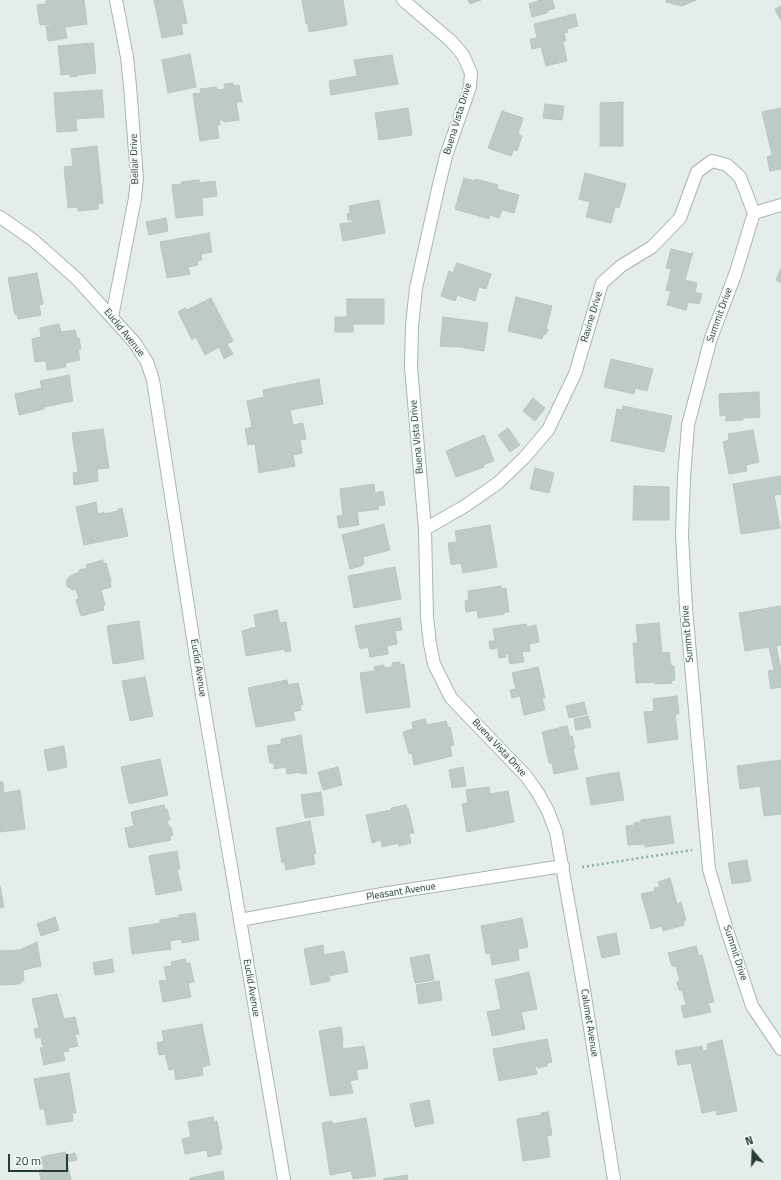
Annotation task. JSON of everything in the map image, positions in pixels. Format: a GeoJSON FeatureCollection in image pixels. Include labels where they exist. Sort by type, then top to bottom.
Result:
{"type":"FeatureCollection","features":[{"type":"Feature","properties":{"kind":"street","name":"Bellair Drive"},"geometry":{"type":"LineString","coordinates":[[112,317],[135,198],[137,178],[129,79],[116,0]]}},
{"type":"Feature","properties":{"kind":"street","name":"Buena Vista Drive"},"geometry":{"type":"LineString","coordinates":[[403,0],[451,41],[463,54],[471,74],[470,87],[446,156],[438,189],[416,288],[412,326],[411,367],[425,529],[430,644],[434,664],[442,683],[451,698],[515,764],[538,793],[548,811],[556,832],[563,866]]}},
{"type":"Feature","properties":{"kind":"street","name":"Ravine Drive"},"geometry":{"type":"LineString","coordinates":[[425,529],[452,514],[498,483],[524,458],[548,430],[575,374],[602,283],[621,266],[652,247],[680,218],[697,172],[712,161],[727,165],[740,177],[754,214]]}},
{"type":"Feature","properties":{"kind":"street"},"geometry":{"type":"LineString","coordinates":[[754,214],[781,205]]}},
{"type":"Feature","properties":{"kind":"street","name":"Summit Drive"},"geometry":{"type":"LineString","coordinates":[[754,214],[735,275],[711,338],[688,425],[682,535],[686,608],[708,869],[752,1006],[781,1050]]}},
{"type":"Feature","properties":{"kind":"street","name":"Euclid Avenue"},"geometry":{"type":"LineString","coordinates":[[0,217],[33,240],[77,279],[112,317],[139,350],[147,362],[153,380],[199,677],[284,1180]]}},
{"type":"Feature","properties":{"kind":"street","name":"Pleasant Avenue"},"geometry":{"type":"LineString","coordinates":[[240,920],[388,893],[563,866]]}},
{"type":"Feature","properties":{"kind":"street","name":"Calumet Avenue"},"geometry":{"type":"LineString","coordinates":[[563,866],[614,1180]]}},
{"type":"Feature","properties":{"kind":"path"},"geometry":{"type":"LineString","coordinates":[[582,867],[687,851]]}},
{"type":"Feature","properties":{"kind":"building"},"geometry":{"type":"Polygon","coordinates":[[[84,0],[87,24],[65,27],[67,38],[48,41],[46,26],[51,26],[51,24],[40,25],[37,5],[46,4],[46,1],[84,0]]]}},
{"type":"Feature","properties":{"kind":"building"},"geometry":{"type":"Polygon","coordinates":[[[154,0],[182,0],[187,23],[181,24],[183,34],[162,38],[154,0]]]}},
{"type":"Feature","properties":{"kind":"building"},"geometry":{"type":"Polygon","coordinates":[[[302,0],[343,0],[347,25],[309,32],[308,24],[306,24],[302,0]]]}},
{"type":"Feature","properties":{"kind":"building"},"geometry":{"type":"Polygon","coordinates":[[[468,0],[481,0],[470,4],[468,0]]]}},
{"type":"Feature","properties":{"kind":"building"},"geometry":{"type":"Polygon","coordinates":[[[541,0],[552,0],[555,8],[547,11],[547,13],[532,17],[529,4],[541,0]]]}},
{"type":"Feature","properties":{"kind":"building"},"geometry":{"type":"Polygon","coordinates":[[[666,0],[696,0],[682,6],[666,2],[666,0]]]}},
{"type":"Feature","properties":{"kind":"building"},"geometry":{"type":"Polygon","coordinates":[[[781,6],[781,21],[775,9],[781,6]]]}},
{"type":"Feature","properties":{"kind":"building"},"geometry":{"type":"Polygon","coordinates":[[[575,14],[578,26],[567,29],[568,32],[564,33],[566,41],[563,42],[567,61],[546,66],[541,47],[532,49],[530,39],[537,38],[534,24],[575,14]]]}},
{"type":"Feature","properties":{"kind":"building"},"geometry":{"type":"Polygon","coordinates":[[[93,43],[96,73],[70,77],[70,74],[61,75],[58,46],[93,43]]]}},
{"type":"Feature","properties":{"kind":"building"},"geometry":{"type":"Polygon","coordinates":[[[190,54],[196,87],[168,93],[162,60],[190,54]]]}},
{"type":"Feature","properties":{"kind":"building"},"geometry":{"type":"Polygon","coordinates":[[[392,55],[398,84],[331,95],[329,81],[357,76],[354,60],[392,55]]]}},
{"type":"Feature","properties":{"kind":"building"},"geometry":{"type":"Polygon","coordinates":[[[233,83],[233,86],[239,85],[242,102],[236,102],[239,120],[224,122],[223,120],[219,120],[220,125],[217,125],[219,138],[200,141],[193,94],[201,93],[200,89],[217,87],[217,90],[225,89],[224,84],[233,83]]]}},
{"type":"Feature","properties":{"kind":"building"},"geometry":{"type":"Polygon","coordinates":[[[102,90],[104,117],[76,119],[77,131],[57,132],[54,93],[102,90]]]}},
{"type":"Feature","properties":{"kind":"building"},"geometry":{"type":"Polygon","coordinates":[[[623,102],[623,146],[600,146],[600,103],[623,102]]]}},
{"type":"Feature","properties":{"kind":"building"},"geometry":{"type":"Polygon","coordinates":[[[545,104],[564,106],[562,120],[543,118],[545,104]]]}},
{"type":"Feature","properties":{"kind":"building"},"geometry":{"type":"Polygon","coordinates":[[[408,108],[412,135],[379,140],[375,113],[408,108]]]}},
{"type":"Feature","properties":{"kind":"building"},"geometry":{"type":"Polygon","coordinates":[[[781,108],[781,169],[770,171],[767,157],[772,155],[762,112],[781,108]]]}},
{"type":"Feature","properties":{"kind":"building"},"geometry":{"type":"Polygon","coordinates":[[[502,111],[523,118],[518,134],[522,136],[517,151],[514,149],[511,156],[488,148],[502,111]]]}},
{"type":"Feature","properties":{"kind":"building"},"geometry":{"type":"Polygon","coordinates":[[[97,146],[103,203],[98,204],[98,209],[78,211],[78,207],[68,208],[64,167],[73,166],[71,149],[97,146]]]}},
{"type":"Feature","properties":{"kind":"building"},"geometry":{"type":"Polygon","coordinates":[[[585,173],[626,184],[619,208],[615,207],[611,223],[586,217],[590,202],[579,199],[585,173]]]}},
{"type":"Feature","properties":{"kind":"building"},"geometry":{"type":"Polygon","coordinates":[[[464,178],[475,181],[476,179],[498,185],[497,189],[519,195],[514,213],[502,210],[499,218],[490,215],[489,219],[455,209],[464,178]]]}},
{"type":"Feature","properties":{"kind":"building"},"geometry":{"type":"Polygon","coordinates":[[[199,180],[199,183],[215,181],[217,196],[202,198],[203,215],[176,218],[172,185],[182,184],[181,182],[199,180]]]}},
{"type":"Feature","properties":{"kind":"building"},"geometry":{"type":"Polygon","coordinates":[[[379,200],[385,233],[343,241],[340,224],[353,222],[352,220],[348,220],[347,214],[350,213],[349,206],[379,200]]]}},
{"type":"Feature","properties":{"kind":"building"},"geometry":{"type":"Polygon","coordinates":[[[166,218],[168,231],[149,235],[146,222],[166,218]]]}},
{"type":"Feature","properties":{"kind":"building"},"geometry":{"type":"Polygon","coordinates":[[[209,233],[212,252],[201,254],[202,260],[197,261],[198,265],[188,267],[190,274],[167,278],[160,242],[209,233]]]}},
{"type":"Feature","properties":{"kind":"building"},"geometry":{"type":"Polygon","coordinates":[[[671,249],[692,254],[693,252],[685,280],[697,283],[695,292],[702,294],[699,304],[688,302],[686,310],[667,305],[671,291],[666,290],[671,269],[666,268],[671,249]]]}},
{"type":"Feature","properties":{"kind":"building"},"geometry":{"type":"Polygon","coordinates":[[[457,263],[491,274],[486,289],[479,287],[475,301],[457,295],[455,301],[441,296],[449,271],[453,273],[457,263]]]}},
{"type":"Feature","properties":{"kind":"building"},"geometry":{"type":"Polygon","coordinates":[[[781,268],[781,283],[776,280],[781,268]]]}},
{"type":"Feature","properties":{"kind":"building"},"geometry":{"type":"Polygon","coordinates":[[[37,273],[43,304],[39,305],[41,315],[18,319],[17,314],[15,315],[8,278],[37,273]]]}},
{"type":"Feature","properties":{"kind":"building"},"geometry":{"type":"Polygon","coordinates":[[[516,297],[552,306],[546,329],[548,329],[546,334],[543,334],[542,339],[508,331],[516,297]]]}},
{"type":"Feature","properties":{"kind":"building"},"geometry":{"type":"Polygon","coordinates":[[[211,298],[233,341],[227,344],[233,354],[224,359],[219,347],[205,355],[196,337],[192,340],[178,312],[185,308],[187,310],[211,298]]]}},
{"type":"Feature","properties":{"kind":"building"},"geometry":{"type":"Polygon","coordinates":[[[347,299],[384,299],[384,324],[353,324],[353,332],[335,332],[335,317],[347,317],[347,299]]]}},
{"type":"Feature","properties":{"kind":"building"},"geometry":{"type":"Polygon","coordinates":[[[443,317],[488,323],[484,351],[453,346],[440,346],[443,317]]]}},
{"type":"Feature","properties":{"kind":"building"},"geometry":{"type":"Polygon","coordinates":[[[59,324],[61,332],[75,330],[77,338],[79,338],[81,349],[78,349],[80,360],[65,363],[66,367],[47,370],[46,361],[35,362],[32,339],[41,337],[40,328],[59,324]]]}},
{"type":"Feature","properties":{"kind":"building"},"geometry":{"type":"Polygon","coordinates":[[[611,359],[653,369],[647,391],[635,388],[634,394],[604,387],[611,359]]]}},
{"type":"Feature","properties":{"kind":"building"},"geometry":{"type":"Polygon","coordinates":[[[69,375],[73,401],[44,407],[44,409],[19,415],[15,394],[42,388],[40,381],[69,375]]]}},
{"type":"Feature","properties":{"kind":"building"},"geometry":{"type":"Polygon","coordinates":[[[319,379],[323,404],[290,410],[293,425],[303,423],[306,439],[300,440],[302,453],[293,455],[295,466],[259,473],[255,444],[248,445],[245,429],[252,427],[247,401],[264,397],[263,390],[319,379]]]}},
{"type":"Feature","properties":{"kind":"building"},"geometry":{"type":"Polygon","coordinates":[[[759,392],[760,417],[726,421],[726,415],[720,416],[719,394],[759,392]]]}},
{"type":"Feature","properties":{"kind":"building"},"geometry":{"type":"Polygon","coordinates":[[[533,398],[545,408],[535,421],[523,411],[533,398]]]}},
{"type":"Feature","properties":{"kind":"building"},"geometry":{"type":"Polygon","coordinates":[[[623,406],[672,416],[664,452],[611,441],[617,409],[622,410],[623,406]]]}},
{"type":"Feature","properties":{"kind":"building"},"geometry":{"type":"Polygon","coordinates":[[[508,428],[520,445],[510,452],[498,435],[508,428]]]}},
{"type":"Feature","properties":{"kind":"building"},"geometry":{"type":"Polygon","coordinates":[[[103,429],[109,468],[97,469],[98,481],[74,485],[73,473],[78,472],[72,433],[103,429]]]}},
{"type":"Feature","properties":{"kind":"building"},"geometry":{"type":"Polygon","coordinates":[[[753,430],[759,462],[746,465],[747,471],[729,474],[723,442],[729,440],[728,434],[753,430]]]}},
{"type":"Feature","properties":{"kind":"building"},"geometry":{"type":"Polygon","coordinates":[[[484,435],[494,461],[483,465],[484,467],[456,477],[446,451],[484,435]]]}},
{"type":"Feature","properties":{"kind":"building"},"geometry":{"type":"Polygon","coordinates":[[[535,468],[554,473],[549,493],[530,489],[535,468]]]}},
{"type":"Feature","properties":{"kind":"building"},"geometry":{"type":"Polygon","coordinates":[[[781,476],[781,494],[774,495],[780,528],[741,534],[733,484],[781,476]]]}},
{"type":"Feature","properties":{"kind":"building"},"geometry":{"type":"Polygon","coordinates":[[[374,484],[375,493],[383,491],[385,505],[378,506],[379,509],[357,512],[359,525],[339,528],[337,516],[343,515],[340,489],[374,484]]]}},
{"type":"Feature","properties":{"kind":"building"},"geometry":{"type":"Polygon","coordinates":[[[634,486],[669,487],[669,520],[633,520],[634,486]]]}},
{"type":"Feature","properties":{"kind":"building"},"geometry":{"type":"Polygon","coordinates":[[[96,502],[98,514],[118,511],[118,509],[122,508],[128,536],[84,545],[76,507],[96,502]]]}},
{"type":"Feature","properties":{"kind":"building"},"geometry":{"type":"Polygon","coordinates":[[[384,524],[390,550],[363,557],[364,564],[350,569],[342,535],[384,524]]]}},
{"type":"Feature","properties":{"kind":"building"},"geometry":{"type":"Polygon","coordinates":[[[490,525],[497,567],[463,573],[461,563],[451,565],[448,543],[457,542],[455,531],[490,525]]]}},
{"type":"Feature","properties":{"kind":"building"},"geometry":{"type":"Polygon","coordinates":[[[103,560],[103,564],[106,563],[111,581],[111,587],[101,590],[105,605],[103,605],[104,610],[81,616],[76,600],[79,599],[76,589],[73,590],[68,587],[66,582],[70,576],[80,572],[79,570],[87,568],[86,565],[103,560]]]}},
{"type":"Feature","properties":{"kind":"building"},"geometry":{"type":"Polygon","coordinates":[[[395,567],[401,599],[354,608],[348,576],[395,567]]]}},
{"type":"Feature","properties":{"kind":"building"},"geometry":{"type":"Polygon","coordinates":[[[501,586],[501,589],[506,588],[509,612],[478,618],[477,610],[466,612],[465,601],[469,600],[468,591],[501,586]]]}},
{"type":"Feature","properties":{"kind":"building"},"geometry":{"type":"Polygon","coordinates":[[[780,606],[781,645],[776,646],[781,669],[781,687],[771,689],[768,671],[774,670],[769,647],[745,651],[739,613],[780,606]]]}},
{"type":"Feature","properties":{"kind":"building"},"geometry":{"type":"Polygon","coordinates":[[[277,610],[280,623],[286,622],[291,651],[285,652],[285,649],[246,656],[242,631],[256,627],[254,615],[277,610]]]}},
{"type":"Feature","properties":{"kind":"building"},"geometry":{"type":"Polygon","coordinates":[[[400,618],[402,630],[395,631],[397,644],[387,646],[388,654],[370,657],[368,647],[360,649],[355,626],[400,618]]]}},
{"type":"Feature","properties":{"kind":"building"},"geometry":{"type":"Polygon","coordinates":[[[139,621],[144,659],[113,664],[107,626],[139,621]]]}},
{"type":"Feature","properties":{"kind":"building"},"geometry":{"type":"Polygon","coordinates":[[[659,623],[662,653],[669,652],[671,666],[674,666],[675,680],[671,681],[672,683],[636,683],[633,643],[638,643],[636,625],[659,623]]]}},
{"type":"Feature","properties":{"kind":"building"},"geometry":{"type":"Polygon","coordinates":[[[526,624],[527,627],[536,625],[539,642],[529,644],[530,651],[522,652],[524,662],[510,664],[508,653],[505,654],[506,657],[499,658],[498,648],[490,649],[489,641],[495,641],[493,629],[526,624]]]}},
{"type":"Feature","properties":{"kind":"building"},"geometry":{"type":"Polygon","coordinates":[[[400,662],[400,665],[404,664],[410,707],[366,713],[360,673],[375,671],[374,667],[384,665],[384,668],[392,667],[392,663],[400,662]]]}},
{"type":"Feature","properties":{"kind":"building"},"geometry":{"type":"Polygon","coordinates":[[[538,667],[545,698],[542,698],[545,710],[524,715],[520,696],[512,698],[510,690],[516,689],[512,673],[538,667]]]}},
{"type":"Feature","properties":{"kind":"building"},"geometry":{"type":"Polygon","coordinates":[[[145,677],[153,716],[130,721],[122,681],[145,677]]]}},
{"type":"Feature","properties":{"kind":"building"},"geometry":{"type":"Polygon","coordinates":[[[287,680],[288,685],[298,683],[303,705],[300,705],[301,710],[293,712],[295,720],[256,727],[248,688],[287,680]]]}},
{"type":"Feature","properties":{"kind":"building"},"geometry":{"type":"Polygon","coordinates":[[[677,696],[679,714],[675,714],[678,739],[648,743],[644,712],[654,711],[653,699],[677,696]]]}},
{"type":"Feature","properties":{"kind":"building"},"geometry":{"type":"Polygon","coordinates":[[[584,702],[587,714],[569,718],[566,706],[584,702]]]}},
{"type":"Feature","properties":{"kind":"building"},"geometry":{"type":"Polygon","coordinates":[[[588,716],[591,727],[576,730],[574,719],[588,716]]]}},
{"type":"Feature","properties":{"kind":"building"},"geometry":{"type":"Polygon","coordinates":[[[425,719],[427,725],[446,721],[448,728],[450,727],[454,745],[450,746],[452,756],[414,765],[412,753],[409,754],[403,732],[413,729],[412,722],[425,719]]]}},
{"type":"Feature","properties":{"kind":"building"},"geometry":{"type":"Polygon","coordinates":[[[567,726],[570,737],[572,736],[575,748],[573,749],[578,769],[554,774],[552,763],[549,763],[542,732],[567,726]]]}},
{"type":"Feature","properties":{"kind":"building"},"geometry":{"type":"Polygon","coordinates":[[[301,735],[307,773],[300,774],[300,772],[287,774],[286,767],[274,769],[274,763],[270,763],[267,746],[281,744],[281,739],[301,735]]]}},
{"type":"Feature","properties":{"kind":"building"},"geometry":{"type":"Polygon","coordinates":[[[64,746],[67,767],[48,771],[44,750],[64,746]]]}},
{"type":"Feature","properties":{"kind":"building"},"geometry":{"type":"Polygon","coordinates":[[[160,759],[168,795],[129,804],[121,767],[160,759]]]}},
{"type":"Feature","properties":{"kind":"building"},"geometry":{"type":"Polygon","coordinates":[[[781,760],[781,814],[764,816],[760,786],[740,789],[737,766],[781,760]]]}},
{"type":"Feature","properties":{"kind":"building"},"geometry":{"type":"Polygon","coordinates":[[[338,767],[342,785],[323,790],[318,772],[338,767]]]}},
{"type":"Feature","properties":{"kind":"building"},"geometry":{"type":"Polygon","coordinates":[[[463,767],[466,786],[452,788],[449,770],[463,767]]]}},
{"type":"Feature","properties":{"kind":"building"},"geometry":{"type":"Polygon","coordinates":[[[619,772],[624,800],[591,805],[586,778],[619,772]]]}},
{"type":"Feature","properties":{"kind":"building"},"geometry":{"type":"Polygon","coordinates":[[[0,782],[3,782],[4,793],[20,790],[25,829],[0,832],[0,782]]]}},
{"type":"Feature","properties":{"kind":"building"},"geometry":{"type":"Polygon","coordinates":[[[489,787],[490,794],[508,791],[514,822],[467,832],[462,804],[468,803],[466,790],[489,787]]]}},
{"type":"Feature","properties":{"kind":"building"},"geometry":{"type":"Polygon","coordinates":[[[321,792],[324,815],[305,818],[301,795],[321,792]]]}},
{"type":"Feature","properties":{"kind":"building"},"geometry":{"type":"Polygon","coordinates":[[[164,805],[165,809],[167,809],[170,820],[167,820],[173,835],[170,836],[171,840],[129,848],[125,828],[134,826],[131,812],[164,805]]]}},
{"type":"Feature","properties":{"kind":"building"},"geometry":{"type":"Polygon","coordinates":[[[406,805],[414,833],[409,834],[411,843],[399,846],[398,843],[382,847],[381,840],[372,843],[366,815],[391,810],[391,808],[406,805]]]}},
{"type":"Feature","properties":{"kind":"building"},"geometry":{"type":"Polygon","coordinates":[[[670,816],[674,843],[645,847],[645,844],[628,845],[626,826],[635,825],[634,823],[641,822],[641,820],[670,816]]]}},
{"type":"Feature","properties":{"kind":"building"},"geometry":{"type":"Polygon","coordinates":[[[310,821],[316,854],[313,854],[315,864],[286,870],[284,862],[282,863],[276,828],[310,821]]]}},
{"type":"Feature","properties":{"kind":"building"},"geometry":{"type":"Polygon","coordinates":[[[177,851],[180,869],[177,870],[182,890],[156,895],[149,856],[177,851]]]}},
{"type":"Feature","properties":{"kind":"building"},"geometry":{"type":"Polygon","coordinates":[[[747,860],[751,881],[732,884],[728,863],[747,860]]]}},
{"type":"Feature","properties":{"kind":"building"},"geometry":{"type":"Polygon","coordinates":[[[670,878],[677,904],[681,902],[686,920],[683,922],[684,925],[663,931],[662,926],[651,929],[641,894],[655,891],[654,888],[660,887],[658,882],[670,878]]]}},
{"type":"Feature","properties":{"kind":"building"},"geometry":{"type":"Polygon","coordinates":[[[0,886],[4,907],[0,908],[0,886]]]}},
{"type":"Feature","properties":{"kind":"building"},"geometry":{"type":"Polygon","coordinates":[[[195,913],[199,940],[182,943],[181,939],[170,941],[171,949],[132,954],[129,928],[160,923],[160,920],[195,913]]]}},
{"type":"Feature","properties":{"kind":"building"},"geometry":{"type":"Polygon","coordinates":[[[55,917],[59,930],[41,936],[37,924],[55,917]]]}},
{"type":"Feature","properties":{"kind":"building"},"geometry":{"type":"Polygon","coordinates":[[[522,918],[528,947],[518,949],[519,960],[492,965],[490,953],[486,954],[481,926],[522,918]]]}},
{"type":"Feature","properties":{"kind":"building"},"geometry":{"type":"Polygon","coordinates":[[[616,933],[620,954],[602,958],[597,937],[616,933]]]}},
{"type":"Feature","properties":{"kind":"building"},"geometry":{"type":"Polygon","coordinates":[[[37,942],[41,966],[23,970],[24,980],[19,984],[0,985],[0,951],[20,950],[37,942]]]}},
{"type":"Feature","properties":{"kind":"building"},"geometry":{"type":"Polygon","coordinates":[[[323,945],[324,955],[344,951],[348,972],[329,976],[330,981],[311,985],[304,949],[323,945]]]}},
{"type":"Feature","properties":{"kind":"building"},"geometry":{"type":"Polygon","coordinates":[[[696,946],[699,956],[702,955],[714,1002],[708,1003],[711,1012],[684,1018],[681,1006],[686,1005],[682,990],[679,990],[677,982],[680,981],[676,966],[672,966],[668,953],[696,946]]]}},
{"type":"Feature","properties":{"kind":"building"},"geometry":{"type":"Polygon","coordinates":[[[429,954],[434,980],[415,983],[410,958],[429,954]]]}},
{"type":"Feature","properties":{"kind":"building"},"geometry":{"type":"Polygon","coordinates":[[[112,959],[114,972],[95,975],[93,963],[112,959]]]}},
{"type":"Feature","properties":{"kind":"building"},"geometry":{"type":"Polygon","coordinates":[[[185,959],[186,963],[190,963],[194,982],[188,983],[191,997],[163,1002],[159,981],[167,980],[164,967],[172,966],[171,962],[185,959]]]}},
{"type":"Feature","properties":{"kind":"building"},"geometry":{"type":"Polygon","coordinates":[[[529,972],[537,1009],[521,1012],[525,1029],[492,1036],[487,1012],[501,1009],[495,980],[529,972]]]}},
{"type":"Feature","properties":{"kind":"building"},"geometry":{"type":"Polygon","coordinates":[[[439,981],[442,1000],[419,1004],[416,985],[439,981]]]}},
{"type":"Feature","properties":{"kind":"building"},"geometry":{"type":"Polygon","coordinates":[[[57,994],[64,1019],[75,1017],[79,1034],[75,1035],[78,1046],[68,1048],[69,1051],[63,1052],[65,1060],[44,1065],[40,1048],[44,1047],[42,1045],[41,1037],[36,1038],[34,1029],[39,1028],[32,999],[57,994]]]}},
{"type":"Feature","properties":{"kind":"building"},"geometry":{"type":"Polygon","coordinates":[[[202,1024],[210,1065],[202,1067],[203,1075],[176,1080],[174,1069],[169,1070],[165,1054],[159,1055],[157,1043],[164,1041],[162,1031],[202,1024]]]}},
{"type":"Feature","properties":{"kind":"building"},"geometry":{"type":"Polygon","coordinates":[[[341,1027],[343,1049],[364,1046],[368,1068],[356,1070],[358,1079],[350,1081],[353,1093],[330,1096],[319,1031],[341,1027]]]}},
{"type":"Feature","properties":{"kind":"building"},"geometry":{"type":"Polygon","coordinates":[[[547,1039],[552,1062],[547,1063],[547,1066],[538,1068],[538,1066],[535,1066],[537,1074],[499,1081],[493,1049],[547,1039]]]}},
{"type":"Feature","properties":{"kind":"building"},"geometry":{"type":"Polygon","coordinates":[[[722,1040],[737,1111],[717,1115],[716,1110],[702,1113],[691,1063],[678,1065],[675,1051],[702,1046],[703,1051],[708,1050],[707,1044],[722,1040]]]}},
{"type":"Feature","properties":{"kind":"building"},"geometry":{"type":"Polygon","coordinates":[[[69,1073],[76,1113],[72,1113],[73,1121],[47,1125],[44,1109],[40,1109],[34,1079],[69,1073]]]}},
{"type":"Feature","properties":{"kind":"building"},"geometry":{"type":"Polygon","coordinates":[[[429,1100],[434,1123],[415,1127],[410,1104],[429,1100]]]}},
{"type":"Feature","properties":{"kind":"building"},"geometry":{"type":"Polygon","coordinates":[[[548,1112],[552,1135],[547,1136],[550,1157],[523,1161],[517,1119],[541,1115],[541,1113],[548,1112]]]}},
{"type":"Feature","properties":{"kind":"building"},"geometry":{"type":"Polygon","coordinates":[[[213,1117],[214,1122],[217,1121],[222,1149],[220,1150],[221,1154],[208,1157],[207,1150],[185,1154],[182,1139],[191,1137],[188,1122],[213,1117]]]}},
{"type":"Feature","properties":{"kind":"building"},"geometry":{"type":"Polygon","coordinates":[[[366,1118],[376,1176],[353,1179],[351,1171],[330,1175],[322,1123],[332,1121],[332,1124],[366,1118]]]}},
{"type":"Feature","properties":{"kind":"building"},"geometry":{"type":"Polygon","coordinates":[[[65,1152],[66,1155],[75,1153],[77,1160],[67,1162],[71,1180],[41,1180],[39,1170],[44,1169],[41,1157],[65,1152]]]}},
{"type":"Feature","properties":{"kind":"building"},"geometry":{"type":"Polygon","coordinates":[[[223,1171],[224,1180],[190,1180],[190,1178],[223,1171]]]}},
{"type":"Feature","properties":{"kind":"building"},"geometry":{"type":"Polygon","coordinates":[[[407,1175],[408,1180],[383,1179],[407,1175]]]}}]}
